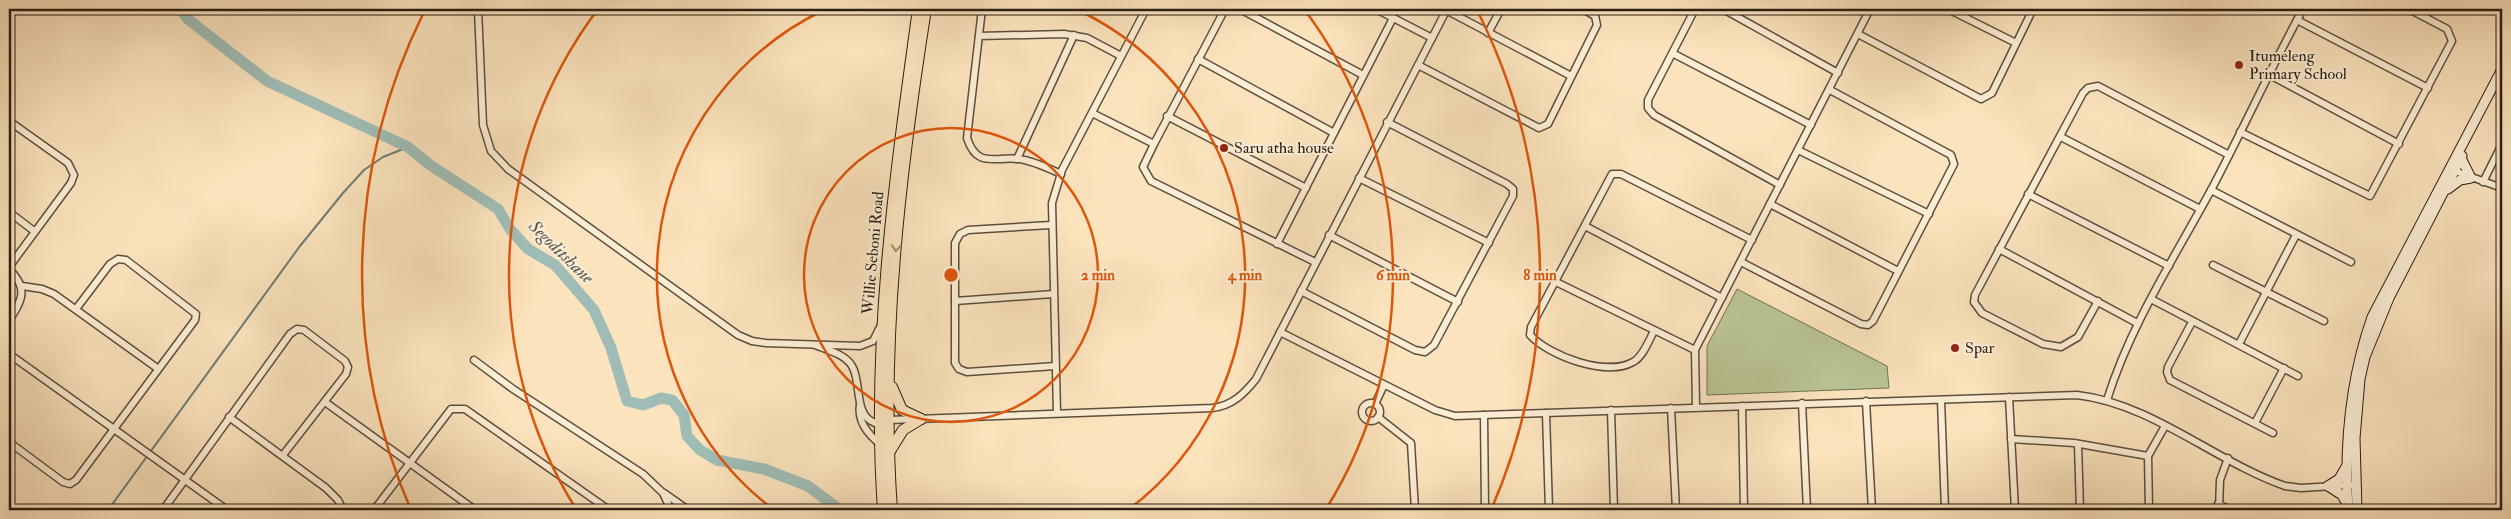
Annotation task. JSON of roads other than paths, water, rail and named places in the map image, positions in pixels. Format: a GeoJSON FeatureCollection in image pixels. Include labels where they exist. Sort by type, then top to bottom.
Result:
{"type":"FeatureCollection","features":[{"type":"Feature","properties":{"kind":"main road","name":"Willie Seboni Road"},"geometry":{"type":"LineString","coordinates":[[887,506],[889,453],[885,421],[882,320],[888,229],[918,9]]}},
{"type":"Feature","properties":{"kind":"main road","name":"Willie Seboni Road"},"geometry":{"type":"LineString","coordinates":[[887,506],[880,445],[885,421],[889,379],[897,228],[926,9]]}},
{"type":"Feature","properties":{"kind":"main road"},"geometry":{"type":"LineString","coordinates":[[2357,510],[2348,465],[2352,390],[2366,334],[2372,317],[2451,170],[2502,69]]}},
{"type":"Feature","properties":{"kind":"main road"},"geometry":{"type":"LineString","coordinates":[[2347,507],[2351,485],[2356,408],[2365,357],[2389,298],[2443,195],[2451,170],[2461,158],[2502,80]]}},
{"type":"Feature","properties":{"kind":"main road"},"geometry":{"type":"LineString","coordinates":[[2443,195],[2455,183],[2471,178],[2461,158]]}},
{"type":"Feature","properties":{"kind":"main road"},"geometry":{"type":"LineString","coordinates":[[889,379],[902,410],[921,419]]}},
{"type":"Feature","properties":{"kind":"main road"},"geometry":{"type":"LineString","coordinates":[[889,453],[900,433],[921,419]]}},
{"type":"Feature","properties":{"kind":"main road"},"geometry":{"type":"LineString","coordinates":[[2347,507],[2342,495],[2328,486],[2340,479],[2348,465]]}},
{"type":"Feature","properties":{"kind":"street"},"geometry":{"type":"LineString","coordinates":[[478,9],[483,125],[491,151],[498,161],[738,335],[752,341],[860,346],[869,344],[876,336],[882,320]]}},
{"type":"Feature","properties":{"kind":"street"},"geometry":{"type":"LineString","coordinates":[[982,9],[967,138],[970,148],[979,158],[990,160],[1017,159],[1061,174]]}},
{"type":"Feature","properties":{"kind":"street"},"geometry":{"type":"LineString","coordinates":[[1057,413],[1052,203],[1061,174],[1146,9]]}},
{"type":"Feature","properties":{"kind":"street"},"geometry":{"type":"LineString","coordinates":[[1224,9],[1143,167],[1151,181],[1315,262]]}},
{"type":"Feature","properties":{"kind":"street"},"geometry":{"type":"LineString","coordinates":[[1240,9],[1364,75]]}},
{"type":"Feature","properties":{"kind":"street"},"geometry":{"type":"LineString","coordinates":[[1376,9],[1432,38]]}},
{"type":"Feature","properties":{"kind":"street"},"geometry":{"type":"LineString","coordinates":[[860,403],[869,419],[885,421],[1212,408],[1228,405],[1248,390],[1256,379],[1446,9],[1571,76]]}},
{"type":"Feature","properties":{"kind":"street"},"geometry":{"type":"LineString","coordinates":[[1488,33],[1501,9]]}},
{"type":"Feature","properties":{"kind":"street"},"geometry":{"type":"LineString","coordinates":[[1418,65],[1539,128],[1548,124],[1598,22],[1595,16],[1583,9]]}},
{"type":"Feature","properties":{"kind":"street"},"geometry":{"type":"LineString","coordinates":[[1695,9],[1674,54],[1648,100],[1650,112],[1780,185]]}},
{"type":"Feature","properties":{"kind":"street"},"geometry":{"type":"LineString","coordinates":[[1723,9],[1838,73]]}},
{"type":"Feature","properties":{"kind":"street"},"geometry":{"type":"LineString","coordinates":[[1696,407],[1695,350],[1870,9]]}},
{"type":"Feature","properties":{"kind":"street"},"geometry":{"type":"LineString","coordinates":[[1948,9],[2016,43]]}},
{"type":"Feature","properties":{"kind":"street"},"geometry":{"type":"LineString","coordinates":[[1858,34],[1981,99],[1992,93],[2033,9]]}},
{"type":"Feature","properties":{"kind":"street"},"geometry":{"type":"LineString","coordinates":[[2107,400],[2115,374],[2137,323],[2211,190],[2303,9]]}},
{"type":"Feature","properties":{"kind":"street"},"geometry":{"type":"LineString","coordinates":[[2240,132],[2366,197],[2372,194],[2451,47],[2451,34],[2447,29],[2409,9]]}},
{"type":"Feature","properties":{"kind":"street"},"geometry":{"type":"LineString","coordinates":[[1278,244],[1393,18]]}},
{"type":"Feature","properties":{"kind":"street"},"geometry":{"type":"LineString","coordinates":[[2297,20],[2428,88]]}},
{"type":"Feature","properties":{"kind":"street"},"geometry":{"type":"LineString","coordinates":[[979,36],[1074,35],[1087,38],[1121,56]]}},
{"type":"Feature","properties":{"kind":"street"},"geometry":{"type":"LineString","coordinates":[[1017,159],[1074,35]]}},
{"type":"Feature","properties":{"kind":"street"},"geometry":{"type":"LineString","coordinates":[[1674,54],[1811,125]]}},
{"type":"Feature","properties":{"kind":"street"},"geometry":{"type":"LineString","coordinates":[[1198,59],[1334,133]]}},
{"type":"Feature","properties":{"kind":"street"},"geometry":{"type":"LineString","coordinates":[[2270,75],[2399,144]]}},
{"type":"Feature","properties":{"kind":"street"},"geometry":{"type":"LineString","coordinates":[[2098,301],[2078,337],[2061,347],[2043,344],[1982,313],[1974,302],[1975,295],[2028,194],[2061,137],[2083,92],[2088,88],[2098,86],[2229,154]]}},
{"type":"Feature","properties":{"kind":"street"},"geometry":{"type":"LineString","coordinates":[[1741,262],[1865,325],[1873,321],[1954,164],[1951,155],[1830,90]]}},
{"type":"Feature","properties":{"kind":"street"},"geometry":{"type":"LineString","coordinates":[[1092,113],[1154,144]]}},
{"type":"Feature","properties":{"kind":"street"},"geometry":{"type":"LineString","coordinates":[[1168,116],[1306,188]]}},
{"type":"Feature","properties":{"kind":"street"},"geometry":{"type":"LineString","coordinates":[[9,122],[68,163],[74,175],[71,183],[34,231],[9,268],[22,286],[20,304],[9,321]]}},
{"type":"Feature","properties":{"kind":"street"},"geometry":{"type":"LineString","coordinates":[[1301,290],[1415,350],[1425,352],[1434,345],[1489,243],[1513,196],[1513,189],[1388,122]]}},
{"type":"Feature","properties":{"kind":"street"},"geometry":{"type":"LineString","coordinates":[[2061,137],[2200,209]]}},
{"type":"Feature","properties":{"kind":"street"},"geometry":{"type":"LineString","coordinates":[[2483,182],[2502,144]]}},
{"type":"Feature","properties":{"kind":"street"},"geometry":{"type":"LineString","coordinates":[[1798,150],[1928,214]]}},
{"type":"Feature","properties":{"kind":"street"},"geometry":{"type":"LineString","coordinates":[[2451,170],[2502,188]]}},
{"type":"Feature","properties":{"kind":"street"},"geometry":{"type":"LineString","coordinates":[[1654,331],[1634,362],[1622,366],[1588,366],[1542,345],[1530,335],[1531,327],[1609,178],[1617,173],[1752,240]]}},
{"type":"Feature","properties":{"kind":"street"},"geometry":{"type":"LineString","coordinates":[[1359,178],[1489,243]]}},
{"type":"Feature","properties":{"kind":"street"},"geometry":{"type":"LineString","coordinates":[[2211,190],[2351,262]]}},
{"type":"Feature","properties":{"kind":"street"},"geometry":{"type":"LineString","coordinates":[[2028,194],[2169,266]]}},
{"type":"Feature","properties":{"kind":"street"},"geometry":{"type":"LineString","coordinates":[[1770,204],[1898,271]]}},
{"type":"Feature","properties":{"kind":"street"},"geometry":{"type":"LineString","coordinates":[[9,212],[34,231]]}},
{"type":"Feature","properties":{"kind":"street"},"geometry":{"type":"LineString","coordinates":[[1052,225],[968,230],[960,234],[955,243],[955,363],[959,369],[967,372],[1055,366]]}},
{"type":"Feature","properties":{"kind":"street"},"geometry":{"type":"LineString","coordinates":[[1585,226],[1722,298]]}},
{"type":"Feature","properties":{"kind":"street"},"geometry":{"type":"LineString","coordinates":[[1329,234],[1458,302]]}},
{"type":"Feature","properties":{"kind":"street"},"geometry":{"type":"LineString","coordinates":[[2239,344],[2296,235]]}},
{"type":"Feature","properties":{"kind":"street"},"geometry":{"type":"LineString","coordinates":[[1999,249],[2137,323]]}},
{"type":"Feature","properties":{"kind":"street"},"geometry":{"type":"LineString","coordinates":[[9,442],[63,482],[70,484],[76,480],[157,368],[195,320],[196,314],[126,260],[118,259],[110,264],[76,309]]}},
{"type":"Feature","properties":{"kind":"street"},"geometry":{"type":"LineString","coordinates":[[2213,265],[2324,321]]}},
{"type":"Feature","properties":{"kind":"street"},"geometry":{"type":"LineString","coordinates":[[1556,282],[1695,350]]}},
{"type":"Feature","properties":{"kind":"street"},"geometry":{"type":"LineString","coordinates":[[22,286],[48,291],[157,368]]}},
{"type":"Feature","properties":{"kind":"street"},"geometry":{"type":"LineString","coordinates":[[955,301],[1053,294]]}},
{"type":"Feature","properties":{"kind":"street"},"geometry":{"type":"LineString","coordinates":[[2151,299],[2298,376]]}},
{"type":"Feature","properties":{"kind":"street"},"geometry":{"type":"LineString","coordinates":[[2192,322],[2168,367],[2168,377],[2170,380],[2273,433]]}},
{"type":"Feature","properties":{"kind":"street"},"geometry":{"type":"LineString","coordinates":[[163,510],[290,334],[297,330],[304,330],[345,361],[348,367],[346,374],[283,455]]}},
{"type":"Feature","properties":{"kind":"street"},"geometry":{"type":"LineString","coordinates":[[1280,332],[1446,415],[2077,395],[2107,400],[2165,426],[2285,486],[2301,488],[2351,485]]}},
{"type":"Feature","properties":{"kind":"street"},"geometry":{"type":"LineString","coordinates":[[815,345],[839,355],[853,367],[862,423],[880,445]]}},
{"type":"Feature","properties":{"kind":"street"},"geometry":{"type":"LineString","coordinates":[[9,354],[227,510]]}},
{"type":"Feature","properties":{"kind":"street"},"geometry":{"type":"LineString","coordinates":[[474,360],[513,389],[643,474],[663,493],[688,510]]}},
{"type":"Feature","properties":{"kind":"street"},"geometry":{"type":"LineString","coordinates":[[2255,423],[2284,368]]}},
{"type":"Feature","properties":{"kind":"street"},"geometry":{"type":"LineString","coordinates":[[1375,404],[1384,385]]}},
{"type":"Feature","properties":{"kind":"street"},"geometry":{"type":"LineString","coordinates":[[2009,396],[2015,510]]}},
{"type":"Feature","properties":{"kind":"street"},"geometry":{"type":"LineString","coordinates":[[1941,400],[1945,510]]}},
{"type":"Feature","properties":{"kind":"street"},"geometry":{"type":"LineString","coordinates":[[1866,401],[1872,510]]}},
{"type":"Feature","properties":{"kind":"street"},"geometry":{"type":"LineString","coordinates":[[325,402],[475,510]]}},
{"type":"Feature","properties":{"kind":"street"},"geometry":{"type":"LineString","coordinates":[[1369,402],[1375,404],[1380,408],[1378,417],[1373,421],[1367,421],[1361,414],[1364,405],[1369,402]]}},
{"type":"Feature","properties":{"kind":"street"},"geometry":{"type":"LineString","coordinates":[[1802,404],[1807,510]]}},
{"type":"Feature","properties":{"kind":"street"},"geometry":{"type":"LineString","coordinates":[[1742,406],[1744,510]]}},
{"type":"Feature","properties":{"kind":"street"},"geometry":{"type":"LineString","coordinates":[[1671,408],[1676,510]]}},
{"type":"Feature","properties":{"kind":"street"},"geometry":{"type":"LineString","coordinates":[[374,510],[408,462],[451,410],[466,409],[609,510]]}},
{"type":"Feature","properties":{"kind":"street"},"geometry":{"type":"LineString","coordinates":[[1611,410],[1614,510]]}},
{"type":"Feature","properties":{"kind":"street"},"geometry":{"type":"LineString","coordinates":[[1546,413],[1549,510]]}},
{"type":"Feature","properties":{"kind":"street"},"geometry":{"type":"LineString","coordinates":[[1484,415],[1485,510]]}},
{"type":"Feature","properties":{"kind":"street"},"geometry":{"type":"LineString","coordinates":[[230,416],[326,488],[338,500],[343,510]]}},
{"type":"Feature","properties":{"kind":"street"},"geometry":{"type":"LineString","coordinates":[[1378,417],[1411,443],[1415,510]]}},
{"type":"Feature","properties":{"kind":"street"},"geometry":{"type":"LineString","coordinates":[[2149,510],[2148,456],[2165,426]]}},
{"type":"Feature","properties":{"kind":"street"},"geometry":{"type":"LineString","coordinates":[[2011,439],[2078,444],[2148,456]]}},
{"type":"Feature","properties":{"kind":"street"},"geometry":{"type":"LineString","coordinates":[[2078,444],[2080,510]]}},
{"type":"Feature","properties":{"kind":"street"},"geometry":{"type":"LineString","coordinates":[[2228,458],[2220,480],[2219,507],[2231,510]]}},
{"type":"Feature","properties":{"kind":"street"},"geometry":{"type":"LineString","coordinates":[[663,493],[671,510]]}},
{"type":"Feature","properties":{"kind":"waterway","name":"Segoditshane"},"geometry":{"type":"LineString","coordinates":[[180,9],[189,20],[267,81],[408,147],[430,165],[498,209],[510,229],[528,249],[555,265],[594,310],[611,348],[627,401],[643,405],[661,398],[672,400],[684,415],[687,436],[700,450],[717,460],[764,469],[808,486],[840,510]]}},
{"type":"Feature","properties":{"kind":"waterway"},"geometry":{"type":"LineString","coordinates":[[108,510],[300,246],[343,193],[364,170],[383,157],[408,147]]}},
{"type":"Feature","properties":{"kind":"place","name":"Itumeleng Primary School"},"geometry":{"type":"Point","coordinates":[2239,65]}},
{"type":"Feature","properties":{"kind":"place","name":"Saru atha house"},"geometry":{"type":"Point","coordinates":[1224,148]}},
{"type":"Feature","properties":{"kind":"place","name":"Spar"},"geometry":{"type":"Point","coordinates":[1955,348]}}]}
